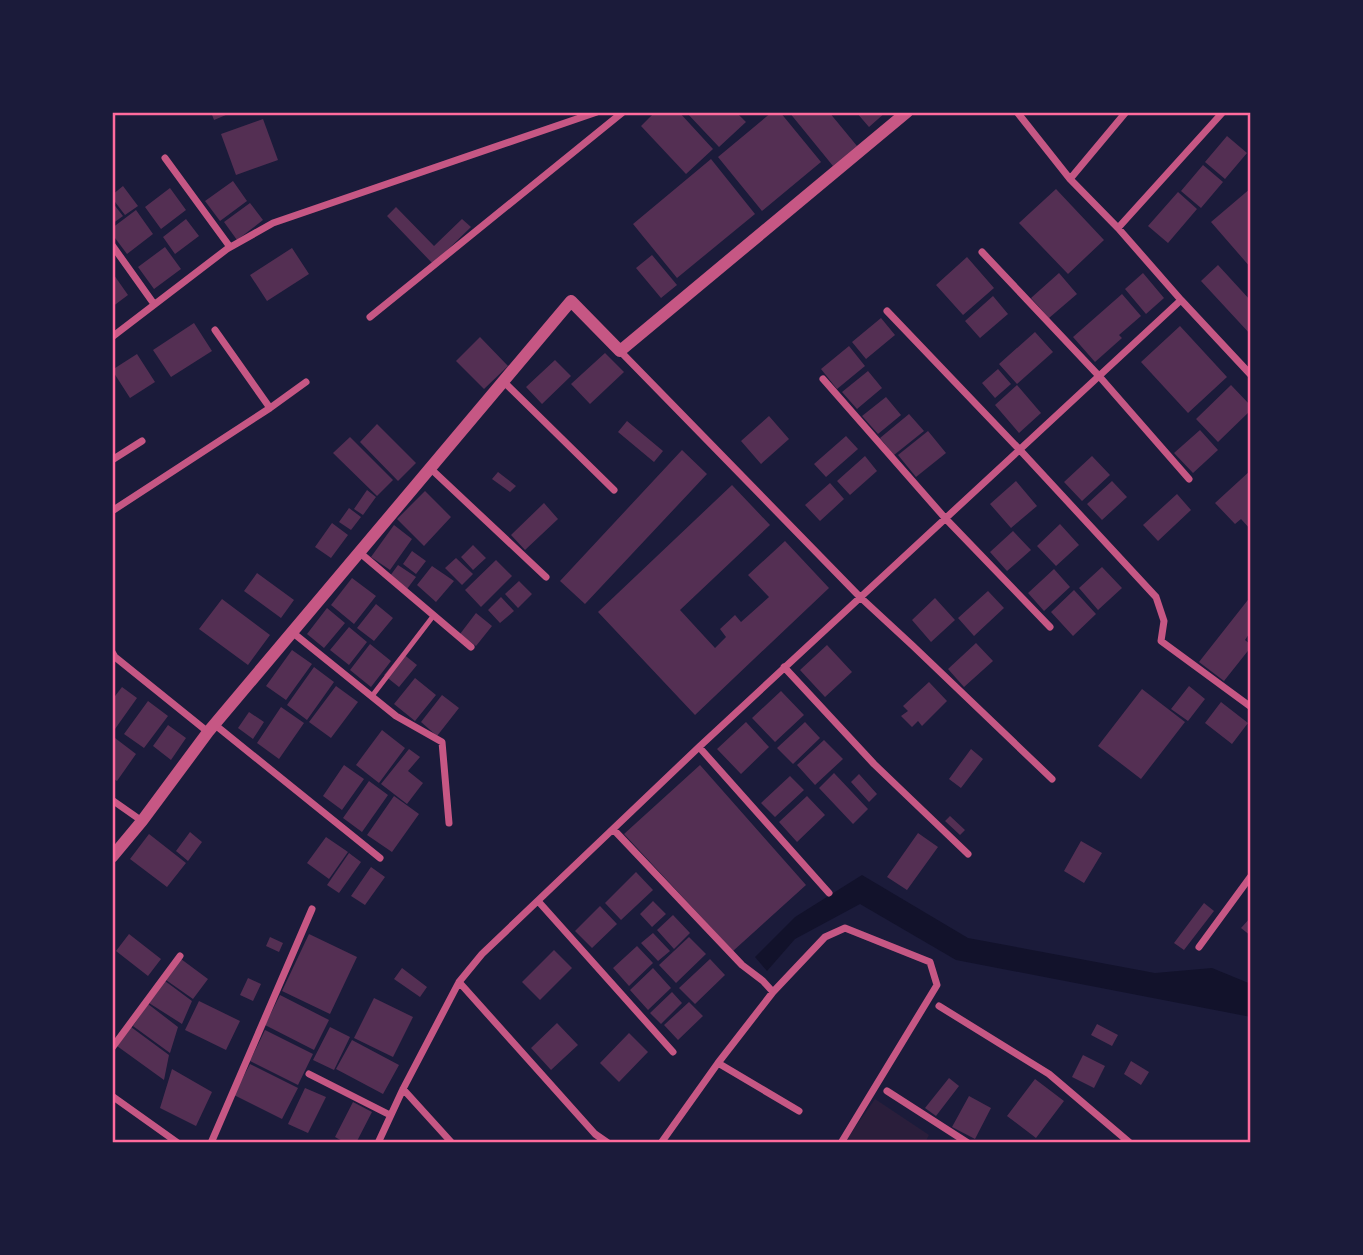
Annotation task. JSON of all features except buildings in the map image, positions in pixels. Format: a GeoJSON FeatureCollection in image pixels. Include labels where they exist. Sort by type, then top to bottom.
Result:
{"type":"FeatureCollection","features":[{"type":"Feature","properties":{"kind":"street"},"geometry":{"type":"LineString","coordinates":[[112,337],[230,247],[273,223],[597,112]]}},
{"type":"Feature","properties":{"kind":"street"},"geometry":{"type":"LineString","coordinates":[[370,317],[623,112]]}},
{"type":"Feature","properties":{"kind":"street"},"geometry":{"type":"LineString","coordinates":[[620,351],[907,112]]}},
{"type":"Feature","properties":{"kind":"street"},"geometry":{"type":"LineString","coordinates":[[1017,112],[1070,179],[1251,375]]}},
{"type":"Feature","properties":{"kind":"street"},"geometry":{"type":"LineString","coordinates":[[1070,179],[1126,112]]}},
{"type":"Feature","properties":{"kind":"street"},"geometry":{"type":"LineString","coordinates":[[1118,228],[1223,112]]}},
{"type":"Feature","properties":{"kind":"street"},"geometry":{"type":"LineString","coordinates":[[165,158],[230,247]]}},
{"type":"Feature","properties":{"kind":"street"},"geometry":{"type":"LineString","coordinates":[[112,245],[154,304]]}},
{"type":"Feature","properties":{"kind":"street"},"geometry":{"type":"LineString","coordinates":[[982,252],[1098,376],[1189,480]]}},
{"type":"Feature","properties":{"kind":"street"},"geometry":{"type":"LineString","coordinates":[[378,1143],[402,1089],[459,982],[482,954],[784,667],[1181,300]]}},
{"type":"Feature","properties":{"kind":"street"},"geometry":{"type":"LineString","coordinates":[[112,857],[211,728],[571,301],[860,597],[1052,779]]}},
{"type":"Feature","properties":{"kind":"street"},"geometry":{"type":"LineString","coordinates":[[887,311],[1156,597],[1164,621],[1161,641],[1251,707]]}},
{"type":"Feature","properties":{"kind":"street"},"geometry":{"type":"LineString","coordinates":[[215,330],[270,408]]}},
{"type":"Feature","properties":{"kind":"street"},"geometry":{"type":"LineString","coordinates":[[823,379],[946,518],[1051,626]]}},
{"type":"Feature","properties":{"kind":"street"},"geometry":{"type":"LineString","coordinates":[[503,381],[614,490]]}},
{"type":"Feature","properties":{"kind":"street"},"geometry":{"type":"LineString","coordinates":[[112,511],[306,382]]}},
{"type":"Feature","properties":{"kind":"street"},"geometry":{"type":"LineString","coordinates":[[112,460],[142,442]]}},
{"type":"Feature","properties":{"kind":"street"},"geometry":{"type":"LineString","coordinates":[[430,468],[546,577]]}},
{"type":"Feature","properties":{"kind":"street"},"geometry":{"type":"LineString","coordinates":[[359,552],[471,647]]}},
{"type":"Feature","properties":{"kind":"street"},"geometry":{"type":"LineString","coordinates":[[292,632],[396,716],[442,742],[449,823]]}},
{"type":"Feature","properties":{"kind":"street"},"geometry":{"type":"LineString","coordinates":[[112,652],[114,657],[380,858]]}},
{"type":"Feature","properties":{"kind":"street"},"geometry":{"type":"LineString","coordinates":[[784,667],[874,764],[968,854]]}},
{"type":"Feature","properties":{"kind":"street"},"geometry":{"type":"LineString","coordinates":[[699,747],[829,893]]}},
{"type":"Feature","properties":{"kind":"street"},"geometry":{"type":"LineString","coordinates":[[112,800],[142,821]]}},
{"type":"Feature","properties":{"kind":"street"},"geometry":{"type":"LineString","coordinates":[[613,829],[742,964],[773,992]]}},
{"type":"Feature","properties":{"kind":"street"},"geometry":{"type":"LineString","coordinates":[[1199,947],[1251,876]]}},
{"type":"Feature","properties":{"kind":"street"},"geometry":{"type":"LineString","coordinates":[[538,901],[673,1052]]}},
{"type":"Feature","properties":{"kind":"street"},"geometry":{"type":"LineString","coordinates":[[211,1143],[312,909]]}},
{"type":"Feature","properties":{"kind":"street"},"geometry":{"type":"LineString","coordinates":[[661,1143],[773,992],[825,937],[845,928],[930,962],[937,985],[841,1143]]}},
{"type":"Feature","properties":{"kind":"street"},"geometry":{"type":"LineString","coordinates":[[112,1048],[180,956]]}},
{"type":"Feature","properties":{"kind":"street"},"geometry":{"type":"LineString","coordinates":[[459,982],[595,1134],[608,1143]]}},
{"type":"Feature","properties":{"kind":"street"},"geometry":{"type":"LineString","coordinates":[[939,1006],[1049,1074],[1130,1143]]}},
{"type":"Feature","properties":{"kind":"street"},"geometry":{"type":"LineString","coordinates":[[718,1063],[799,1111]]}},
{"type":"Feature","properties":{"kind":"street"},"geometry":{"type":"LineString","coordinates":[[309,1074],[390,1115]]}},
{"type":"Feature","properties":{"kind":"street"},"geometry":{"type":"LineString","coordinates":[[402,1089],[452,1143]]}},
{"type":"Feature","properties":{"kind":"street"},"geometry":{"type":"LineString","coordinates":[[887,1091],[968,1143]]}},
{"type":"Feature","properties":{"kind":"street"},"geometry":{"type":"LineString","coordinates":[[112,1096],[178,1143]]}},
{"type":"Feature","properties":{"kind":"lane"},"geometry":{"type":"LineString","coordinates":[[372,696],[434,615]]}},
{"type":"Feature","properties":{"kind":"shaded area"},"geometry":{"type":"Polygon","coordinates":[[[862,875],[968,938],[1155,973],[1212,968],[1251,984],[1251,1017],[956,960],[860,904],[795,939],[767,971],[755,957],[795,917],[862,875]]]}},
{"type":"Feature","properties":{"kind":"shaded area"},"geometry":{"type":"Polygon","coordinates":[[[875,1099],[929,1135],[925,1143],[844,1143],[875,1099]]]}}]}
